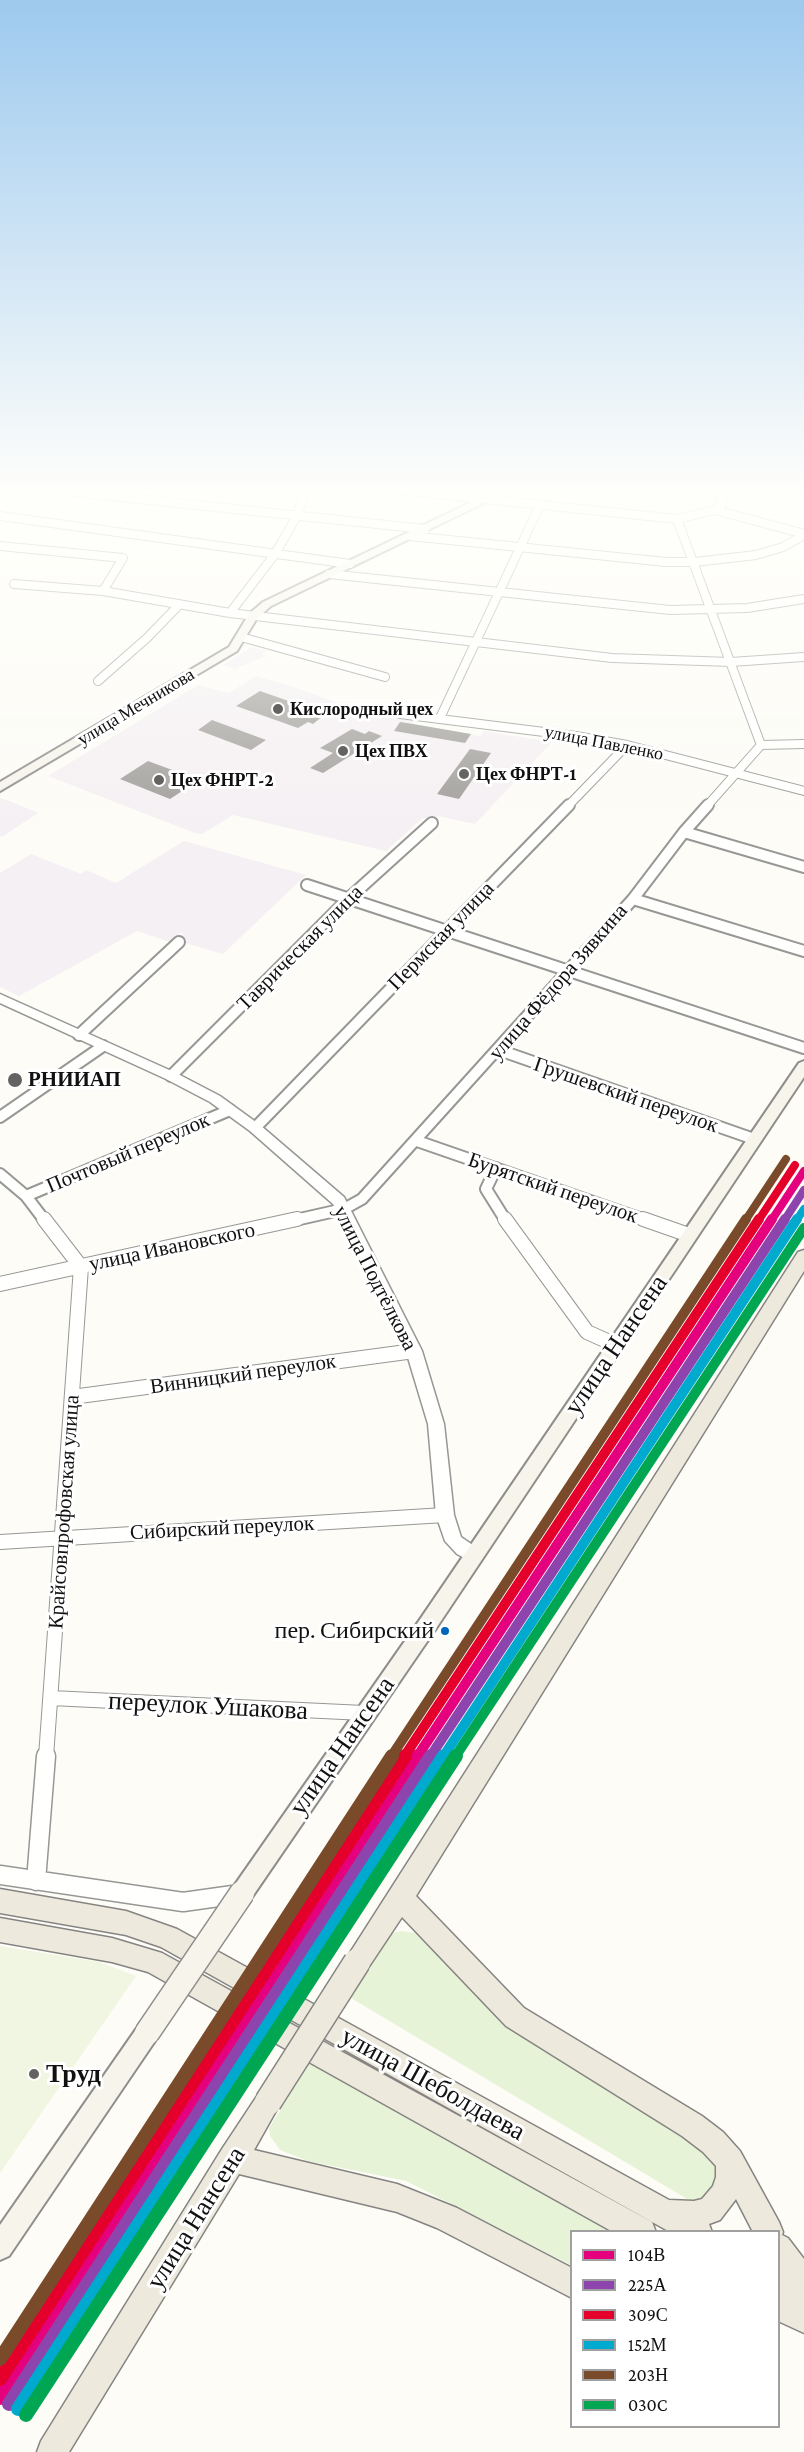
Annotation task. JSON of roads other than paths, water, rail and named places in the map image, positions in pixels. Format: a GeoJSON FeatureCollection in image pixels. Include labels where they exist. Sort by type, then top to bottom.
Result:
{"type":"FeatureCollection","features":[{"type":"Feature","properties":{"kind":"main road","name":"улица Мечникова"},"geometry":{"type":"LineString","coordinates":[[0,787],[233,649],[242,638],[253,616],[276,599]]}},
{"type":"Feature","properties":{"kind":"main road","name":"улица Нансена"},"geometry":{"type":"LineString","coordinates":[[0,2247],[474,1555],[804,1066]]}},
{"type":"Feature","properties":{"kind":"main road","name":"улица Нансена"},"geometry":{"type":"LineString","coordinates":[[52,2452],[232,2159],[357,1962],[401,1898],[804,1256]]}},
{"type":"Feature","properties":{"kind":"main road"},"geometry":{"type":"LineString","coordinates":[[401,1898],[515,2017],[692,2126],[713,2142],[730,2161],[768,2230]]}},
{"type":"Feature","properties":{"kind":"main road","name":"улица Шеболдаева"},"geometry":{"type":"LineString","coordinates":[[0,1901],[126,1923],[168,1937],[694,2230]]}},
{"type":"Feature","properties":{"kind":"main road","name":"улица Шеболдаева"},"geometry":{"type":"LineString","coordinates":[[0,1930],[112,1950],[153,1962],[638,2230]]}},
{"type":"Feature","properties":{"kind":"main road"},"geometry":{"type":"LineString","coordinates":[[232,2159],[397,2198],[447,2218],[570,2283]]}},
{"type":"Feature","properties":{"kind":"main road"},"geometry":{"type":"LineString","coordinates":[[661,2211],[694,2215],[710,2210],[724,2195],[730,2177],[730,2161]]}},
{"type":"Feature","properties":{"kind":"main road"},"geometry":{"type":"LineString","coordinates":[[780,2251],[804,2282]]}},
{"type":"Feature","properties":{"kind":"main road"},"geometry":{"type":"LineString","coordinates":[[780,2276],[804,2289]]}},
{"type":"Feature","properties":{"kind":"street"},"geometry":{"type":"LineString","coordinates":[[153,599],[253,616],[612,658],[731,662],[804,657]]}},
{"type":"Feature","properties":{"kind":"street"},"geometry":{"type":"LineString","coordinates":[[230,613],[240,599]]}},
{"type":"Feature","properties":{"kind":"street"},"geometry":{"type":"LineString","coordinates":[[440,718],[495,599]]}},
{"type":"Feature","properties":{"kind":"street"},"geometry":{"type":"LineString","coordinates":[[560,599],[632,607],[711,610],[764,606],[802,599]]}},
{"type":"Feature","properties":{"kind":"street"},"geometry":{"type":"LineString","coordinates":[[707,599],[761,745],[804,744]]}},
{"type":"Feature","properties":{"kind":"street"},"geometry":{"type":"LineString","coordinates":[[98,681],[147,638],[179,605]]}},
{"type":"Feature","properties":{"kind":"street"},"geometry":{"type":"LineString","coordinates":[[242,638],[385,677]]}},
{"type":"Feature","properties":{"kind":"street","name":"улица Павленко"},"geometry":{"type":"LineString","coordinates":[[400,714],[627,745],[804,791]]}},
{"type":"Feature","properties":{"kind":"street","name":"Пермская улица"},"geometry":{"type":"LineString","coordinates":[[255,1128],[627,745]]}},
{"type":"Feature","properties":{"kind":"street","name":"улица Фёдора Зявкина"},"geometry":{"type":"LineString","coordinates":[[344,1209],[362,1198],[499,1050],[633,898],[684,832],[761,745]]}},
{"type":"Feature","properties":{"kind":"street","name":"Таврическая улица"},"geometry":{"type":"LineString","coordinates":[[171,1076],[348,899],[432,823]]}},
{"type":"Feature","properties":{"kind":"street"},"geometry":{"type":"LineString","coordinates":[[684,832],[804,867]]}},
{"type":"Feature","properties":{"kind":"street"},"geometry":{"type":"LineString","coordinates":[[307,885],[804,1048]]}},
{"type":"Feature","properties":{"kind":"street"},"geometry":{"type":"LineString","coordinates":[[633,898],[804,951]]}},
{"type":"Feature","properties":{"kind":"street"},"geometry":{"type":"LineString","coordinates":[[79,1035],[178,942]]}},
{"type":"Feature","properties":{"kind":"street","name":"улица Подтёлкова"},"geometry":{"type":"LineString","coordinates":[[0,998],[171,1076],[230,1110],[255,1128],[339,1201],[414,1351],[436,1424],[445,1515],[454,1541],[474,1555]]}},
{"type":"Feature","properties":{"kind":"street"},"geometry":{"type":"LineString","coordinates":[[0,1117],[103,1046]]}},
{"type":"Feature","properties":{"kind":"street","name":"Грушевский переулок"},"geometry":{"type":"LineString","coordinates":[[499,1050],[754,1139]]}},
{"type":"Feature","properties":{"kind":"street","name":"Почтовый переулок"},"geometry":{"type":"LineString","coordinates":[[26,1196],[230,1110]]}},
{"type":"Feature","properties":{"kind":"street","name":"Бурятский переулок"},"geometry":{"type":"LineString","coordinates":[[417,1141],[689,1235]]}},
{"type":"Feature","properties":{"kind":"street"},"geometry":{"type":"LineString","coordinates":[[496,1168],[486,1189],[490,1198],[587,1332],[616,1346]]}},
{"type":"Feature","properties":{"kind":"street"},"geometry":{"type":"LineString","coordinates":[[0,1174],[26,1196],[81,1267]]}},
{"type":"Feature","properties":{"kind":"street","name":"улица Ивановского"},"geometry":{"type":"LineString","coordinates":[[0,1284],[344,1209]]}},
{"type":"Feature","properties":{"kind":"street","name":"Крайсовпрофовская улица"},"geometry":{"type":"LineString","coordinates":[[36,1881],[81,1267]]}},
{"type":"Feature","properties":{"kind":"street","name":"Винницкий переулок"},"geometry":{"type":"LineString","coordinates":[[72,1397],[414,1351]]}},
{"type":"Feature","properties":{"kind":"street","name":"Сибирский переулок"},"geometry":{"type":"LineString","coordinates":[[0,1542],[445,1515]]}},
{"type":"Feature","properties":{"kind":"street","name":"переулок Ушакова"},"geometry":{"type":"LineString","coordinates":[[51,1698],[364,1713]]}},
{"type":"Feature","properties":{"kind":"street"},"geometry":{"type":"LineString","coordinates":[[0,1875],[183,1902],[242,1893]]}},
{"type":"Feature","properties":{"kind":"place","name":"Кислородный цех"},"geometry":{"type":"Point","coordinates":[278,709]}},
{"type":"Feature","properties":{"kind":"place","name":"Цех ПВХ"},"geometry":{"type":"Point","coordinates":[343,751]}},
{"type":"Feature","properties":{"kind":"place","name":"Цех ФНРТ-1"},"geometry":{"type":"Point","coordinates":[464,774]}},
{"type":"Feature","properties":{"kind":"place","name":"Цех ФНРТ-2"},"geometry":{"type":"Point","coordinates":[159,780]}},
{"type":"Feature","properties":{"kind":"place","name":"РНИИАП"},"geometry":{"type":"Point","coordinates":[15,1080]}},
{"type":"Feature","properties":{"kind":"place","name":"пер. Сибирский"},"geometry":{"type":"Point","coordinates":[445,1631]}},
{"type":"Feature","properties":{"kind":"place","name":"Труд"},"geometry":{"type":"Point","coordinates":[34,2074]}}]}
